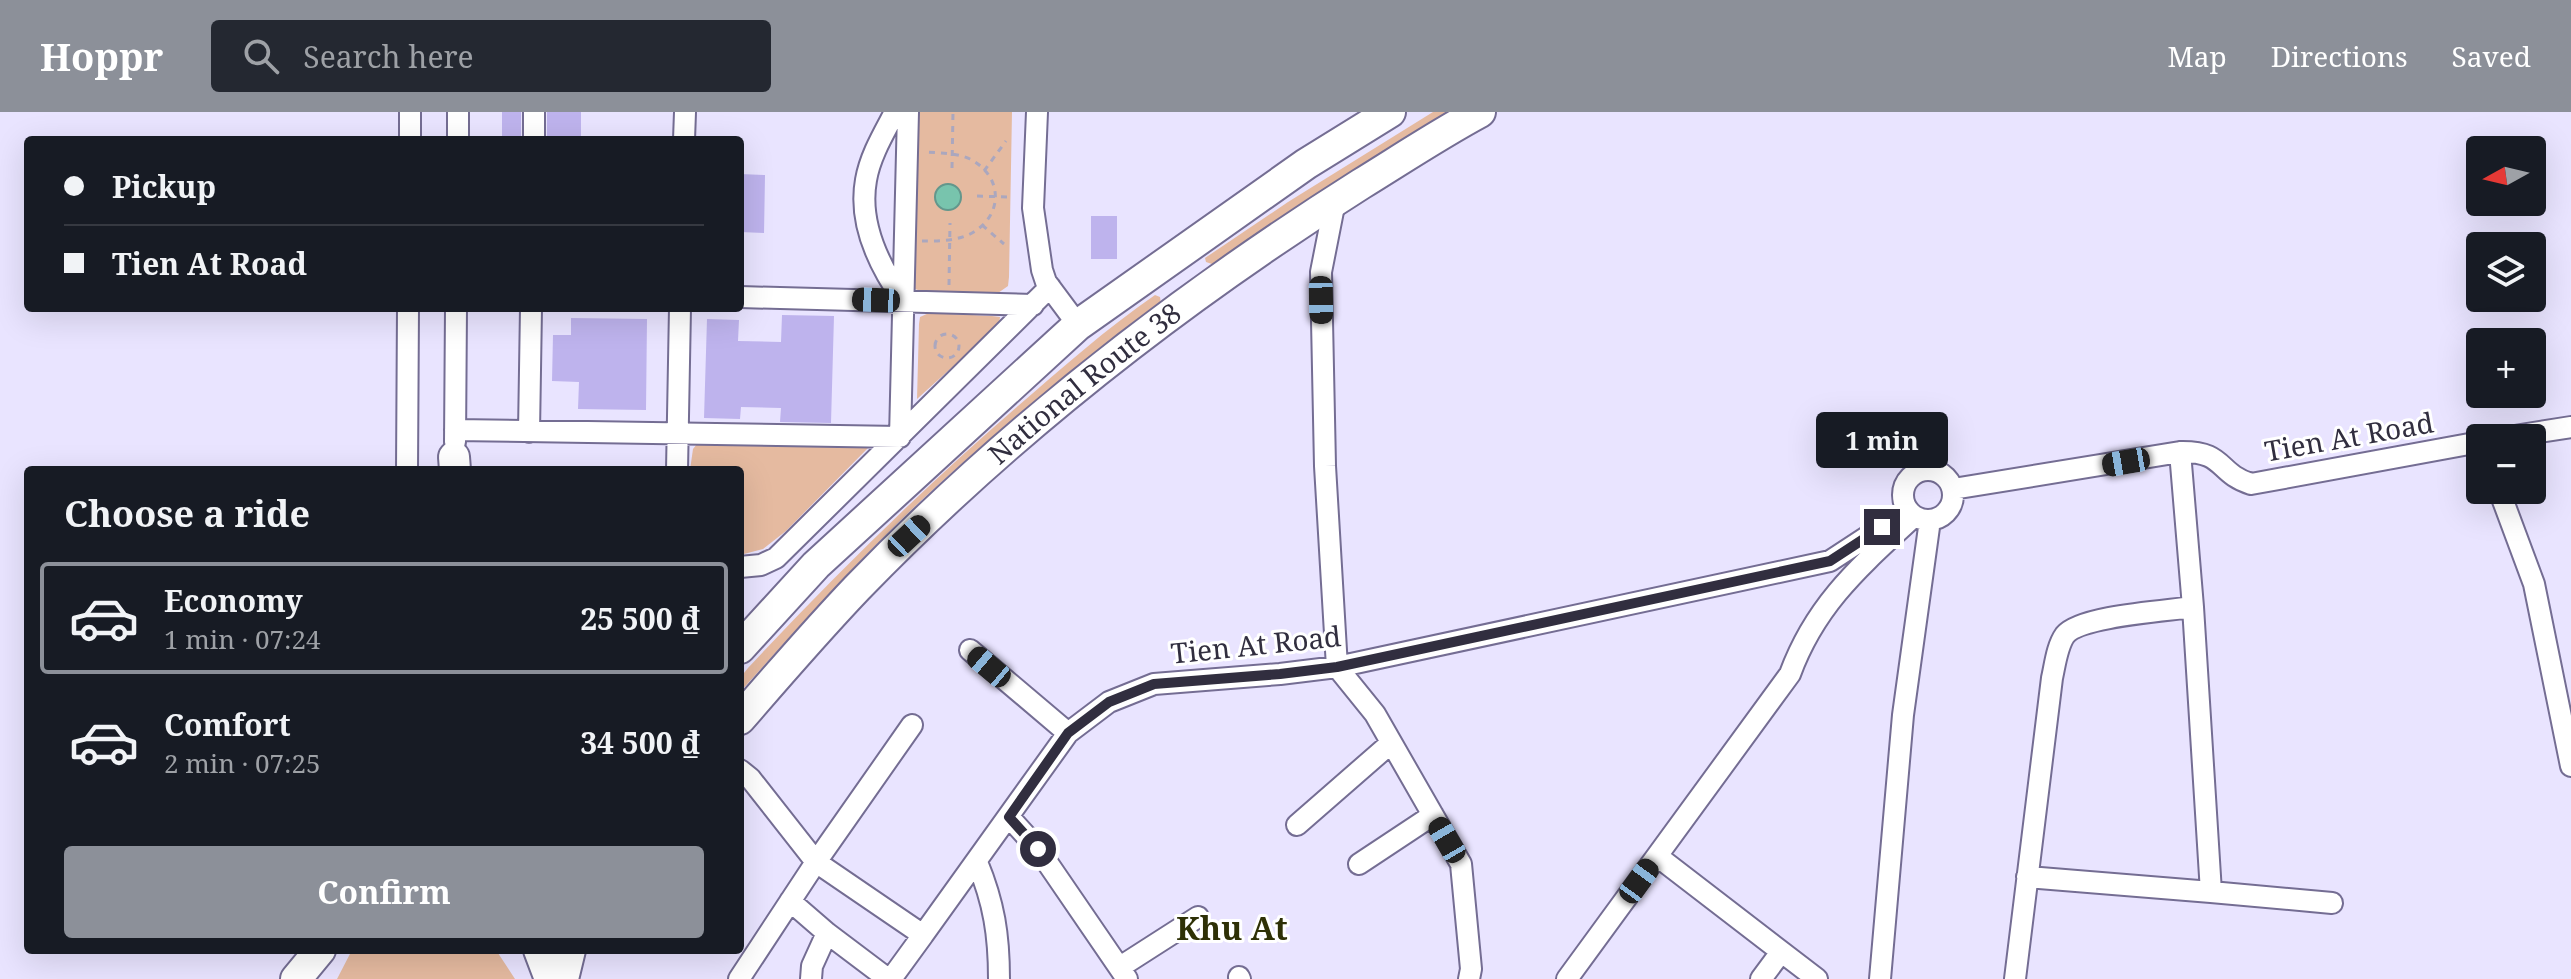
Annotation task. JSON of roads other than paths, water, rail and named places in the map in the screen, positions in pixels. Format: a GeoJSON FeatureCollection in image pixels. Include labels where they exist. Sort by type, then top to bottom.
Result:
{"type":"FeatureCollection","features":[{"type":"Feature","properties":{"kind":"highway","name":"National Route 38"},"geometry":{"type":"LineString","coordinates":[[744,644],[816,565],[1078,325],[1306,164],[1390,112]]}},
{"type":"Feature","properties":{"kind":"highway","name":"National Route 38"},"geometry":{"type":"LineString","coordinates":[[744,715],[909,536],[1049,410],[1112,358],[1335,201],[1480,112]]}},
{"type":"Feature","properties":{"kind":"highway"},"geometry":{"type":"LineString","coordinates":[[1170,259],[1195,297]]}},
{"type":"Feature","properties":{"kind":"highway"},"geometry":{"type":"LineString","coordinates":[[296,979],[318,954]]}},
{"type":"Feature","properties":{"kind":"highway"},"geometry":{"type":"LineString","coordinates":[[309,979],[319,954]]}},
{"type":"Feature","properties":{"kind":"highway"},"geometry":{"type":"LineString","coordinates":[[541,954],[550,979]]}},
{"type":"Feature","properties":{"kind":"highway"},"geometry":{"type":"LineString","coordinates":[[563,979],[569,954]]}},
{"type":"Feature","properties":{"kind":"street"},"geometry":{"type":"LineString","coordinates":[[410,112],[410,136]]}},
{"type":"Feature","properties":{"kind":"street"},"geometry":{"type":"LineString","coordinates":[[458,112],[458,136]]}},
{"type":"Feature","properties":{"kind":"street"},"geometry":{"type":"LineString","coordinates":[[534,112],[534,136]]}},
{"type":"Feature","properties":{"kind":"street"},"geometry":{"type":"LineString","coordinates":[[684,136],[685,112]]}},
{"type":"Feature","properties":{"kind":"street"},"geometry":{"type":"LineString","coordinates":[[895,112],[874,155],[866,178],[864,199],[870,237],[878,258],[904,301]]}},
{"type":"Feature","properties":{"kind":"street"},"geometry":{"type":"LineString","coordinates":[[900,437],[908,112]]}},
{"type":"Feature","properties":{"kind":"street"},"geometry":{"type":"LineString","coordinates":[[1037,112],[1033,208],[1042,270],[1050,287],[1078,325]]}},
{"type":"Feature","properties":{"kind":"street"},"geometry":{"type":"LineString","coordinates":[[1335,201],[1321,272],[1325,466],[1337,667],[1375,714],[1461,864],[1471,969],[1469,979]]}},
{"type":"Feature","properties":{"kind":"street"},"geometry":{"type":"LineString","coordinates":[[744,567],[761,565],[776,558],[1050,287]]}},
{"type":"Feature","properties":{"kind":"street"},"geometry":{"type":"LineString","coordinates":[[744,297],[1033,305]]}},
{"type":"Feature","properties":{"kind":"street"},"geometry":{"type":"LineString","coordinates":[[407,466],[408,312]]}},
{"type":"Feature","properties":{"kind":"street"},"geometry":{"type":"LineString","coordinates":[[456,312],[455,457],[529,432],[900,437]]}},
{"type":"Feature","properties":{"kind":"street"},"geometry":{"type":"LineString","coordinates":[[529,432],[531,312]]}},
{"type":"Feature","properties":{"kind":"street"},"geometry":{"type":"LineString","coordinates":[[677,466],[680,312]]}},
{"type":"Feature","properties":{"kind":"street"},"geometry":{"type":"LineString","coordinates":[[2546,431],[2571,427]]}},
{"type":"Feature","properties":{"kind":"street","name":"Tien At Road"},"geometry":{"type":"LineString","coordinates":[[1953,489],[2180,452],[2199,452],[2217,459],[2236,479],[2251,484],[2466,445]]}},
{"type":"Feature","properties":{"kind":"street"},"geometry":{"type":"LineString","coordinates":[[2180,452],[2211,892]]}},
{"type":"Feature","properties":{"kind":"street"},"geometry":{"type":"LineString","coordinates":[[1567,979],[1790,674],[1802,641],[1845,580],[1918,516],[1945,514],[1950,508],[1953,489],[1946,477],[1940,471],[1923,469],[1909,478],[1903,494],[1918,516],[1880,979]]}},
{"type":"Feature","properties":{"kind":"street"},"geometry":{"type":"LineString","coordinates":[[2504,504],[2534,584],[2571,766]]}},
{"type":"Feature","properties":{"kind":"street","name":"Tien At Road"},"geometry":{"type":"LineString","coordinates":[[890,979],[1068,733],[1109,702],[1154,684],[1337,667],[1830,561],[1918,516]]}},
{"type":"Feature","properties":{"kind":"street"},"geometry":{"type":"LineString","coordinates":[[2015,979],[2052,678],[2065,636],[2076,627],[2093,621],[2193,607]]}},
{"type":"Feature","properties":{"kind":"street"},"geometry":{"type":"LineString","coordinates":[[970,650],[1068,733]]}},
{"type":"Feature","properties":{"kind":"street"},"geometry":{"type":"LineString","coordinates":[[739,979],[912,725]]}},
{"type":"Feature","properties":{"kind":"street"},"geometry":{"type":"LineString","coordinates":[[1297,825],[1391,743]]}},
{"type":"Feature","properties":{"kind":"street"},"geometry":{"type":"LineString","coordinates":[[744,774],[816,862],[923,935]]}},
{"type":"Feature","properties":{"kind":"street"},"geometry":{"type":"LineString","coordinates":[[1359,864],[1433,815]]}},
{"type":"Feature","properties":{"kind":"street"},"geometry":{"type":"LineString","coordinates":[[1009,817],[1038,849],[1124,973],[1198,917]]}},
{"type":"Feature","properties":{"kind":"street"},"geometry":{"type":"LineString","coordinates":[[1657,856],[1817,979]]}},
{"type":"Feature","properties":{"kind":"street"},"geometry":{"type":"LineString","coordinates":[[977,862],[990,894],[999,937],[999,979]]}},
{"type":"Feature","properties":{"kind":"street"},"geometry":{"type":"LineString","coordinates":[[2027,877],[2332,903]]}},
{"type":"Feature","properties":{"kind":"street"},"geometry":{"type":"LineString","coordinates":[[790,901],[827,933],[890,979]]}},
{"type":"Feature","properties":{"kind":"street"},"geometry":{"type":"LineString","coordinates":[[811,979],[812,966],[827,933]]}},
{"type":"Feature","properties":{"kind":"street"},"geometry":{"type":"LineString","coordinates":[[1761,979],[1781,952]]}},
{"type":"Feature","properties":{"kind":"district","name":"Khu At"},"geometry":{"type":"Point","coordinates":[1232,929]}}]}
